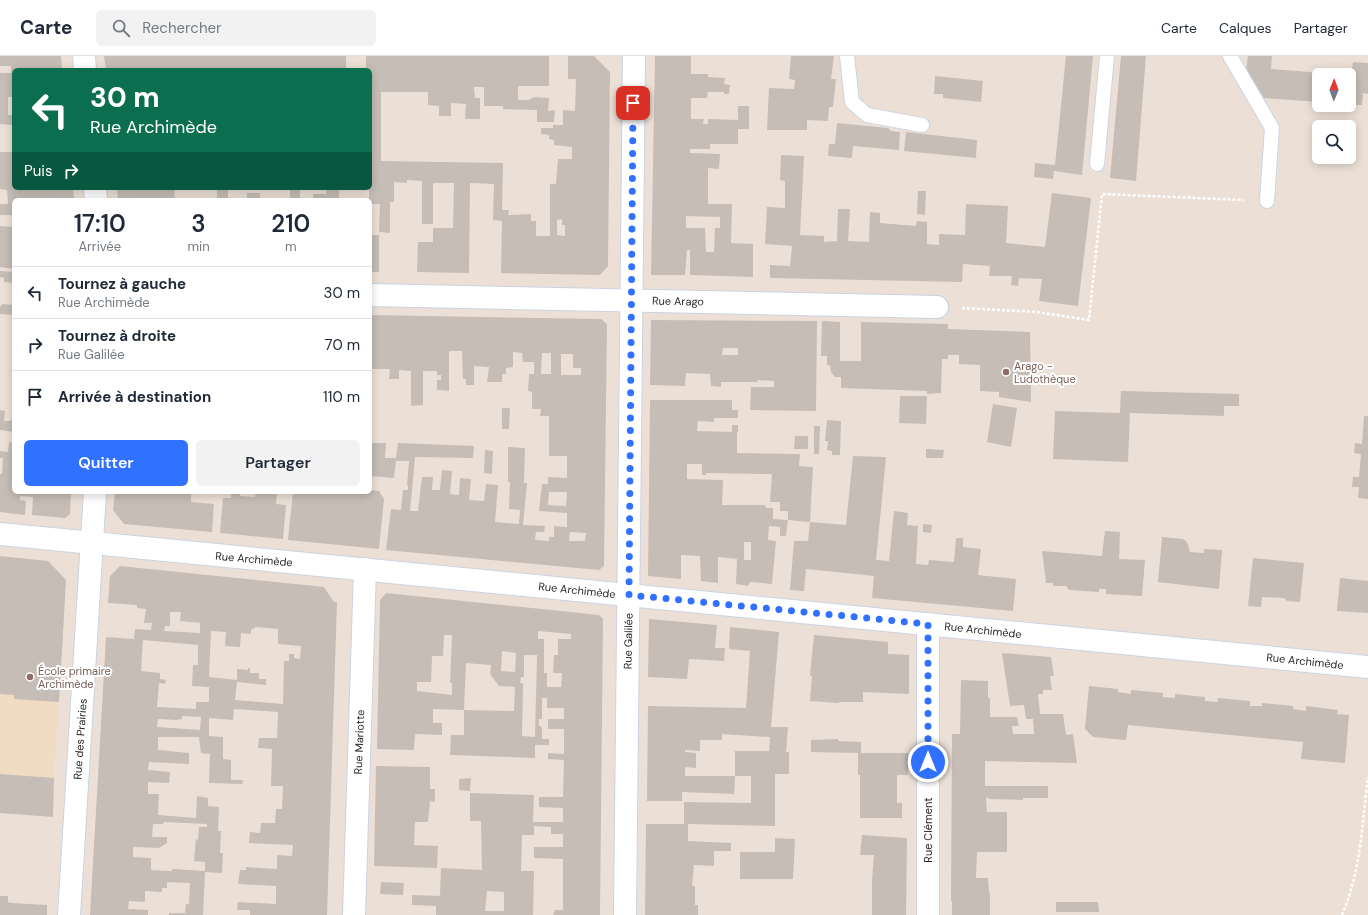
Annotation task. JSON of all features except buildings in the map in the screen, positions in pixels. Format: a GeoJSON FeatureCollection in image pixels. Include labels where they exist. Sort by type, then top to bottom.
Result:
{"type":"FeatureCollection","features":[{"type":"Feature","properties":{"kind":"street"},"geometry":{"type":"LineString","coordinates":[[84,56],[85,68]]}},
{"type":"Feature","properties":{"kind":"street","name":"Rue Galilée"},"geometry":{"type":"LineString","coordinates":[[625,915],[634,56]]}},
{"type":"Feature","properties":{"kind":"street","name":"Rue Arago"},"geometry":{"type":"LineString","coordinates":[[372,295],[937,307]]}},
{"type":"Feature","properties":{"kind":"street","name":"Rue des Prairies"},"geometry":{"type":"LineString","coordinates":[[70,915],[95,494]]}},
{"type":"Feature","properties":{"kind":"street","name":"Rue Archimède"},"geometry":{"type":"LineString","coordinates":[[0,534],[1368,667]]}},
{"type":"Feature","properties":{"kind":"street","name":"Rue Mariotte"},"geometry":{"type":"LineString","coordinates":[[354,915],[365,569]]}},
{"type":"Feature","properties":{"kind":"street","name":"Rue Clément"},"geometry":{"type":"LineString","coordinates":[[928,624],[928,915]]}},
{"type":"Feature","properties":{"kind":"lane"},"geometry":{"type":"LineString","coordinates":[[847,56],[852,102],[867,115],[922,125]]}},
{"type":"Feature","properties":{"kind":"lane"},"geometry":{"type":"LineString","coordinates":[[1096,164],[1107,56]]}},
{"type":"Feature","properties":{"kind":"lane"},"geometry":{"type":"LineString","coordinates":[[1230,56],[1272,128],[1267,201]]}},
{"type":"Feature","properties":{"kind":"path"},"geometry":{"type":"LineString","coordinates":[[937,307],[1037,312],[1089,320],[1102,194],[1267,201]]}},
{"type":"Feature","properties":{"kind":"path"},"geometry":{"type":"LineString","coordinates":[[1342,915],[1347,905],[1357,867],[1368,777]]}},
{"type":"Feature","properties":{"kind":"shaded area","name":"École primaire Archimède"},"geometry":{"type":"Polygon","coordinates":[[[0,556],[48,561],[66,580],[54,778],[0,774],[0,556]]]}},
{"type":"Feature","properties":{"kind":"place","name":"Arago - Ludothèque"},"geometry":{"type":"Point","coordinates":[1006,372]}},
{"type":"Feature","properties":{"kind":"place","name":"École primaire Archimède"},"geometry":{"type":"Point","coordinates":[30,677]}},
{"type":"Feature","properties":{"kind":"route"},"geometry":{"type":"LineString","coordinates":[[633,103],[629,595],[928,624],[928,762]]}}]}
